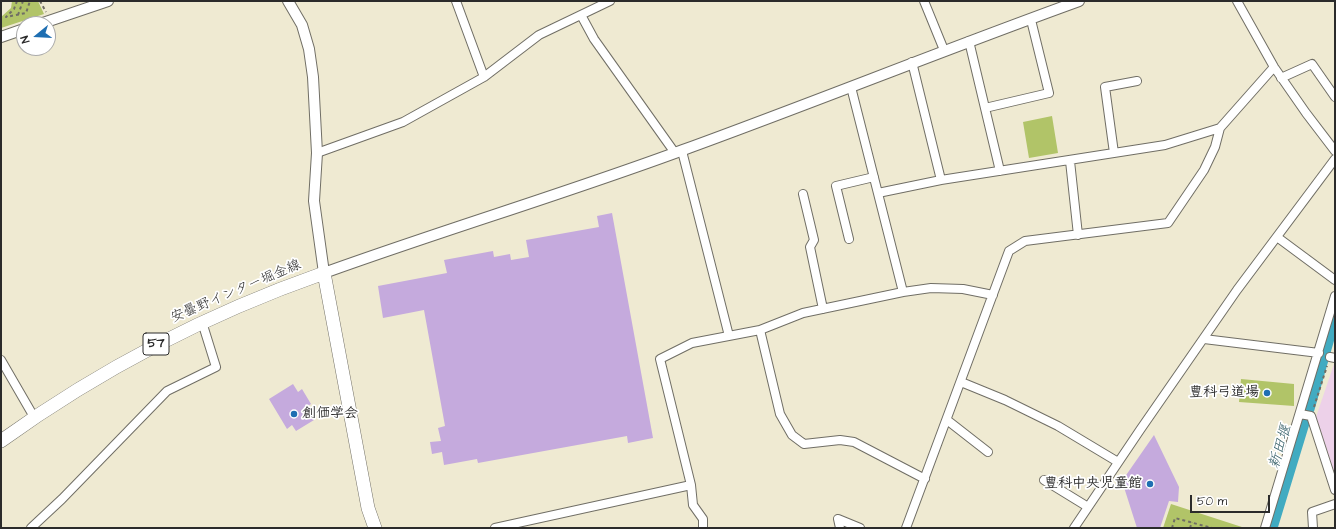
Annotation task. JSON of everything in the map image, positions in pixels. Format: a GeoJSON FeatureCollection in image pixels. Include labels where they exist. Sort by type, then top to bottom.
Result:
{"type":"FeatureCollection","features":[{"type":"Feature","properties":{"kind":"main road","name":"安曇野インター堀金線"},"geometry":{"type":"LineString","coordinates":[[1,441],[34,417],[139,353],[202,322],[266,294],[324,273],[368,508],[375,528]]}},
{"type":"Feature","properties":{"kind":"street"},"geometry":{"type":"LineString","coordinates":[[56,19],[108,1]]}},
{"type":"Feature","properties":{"kind":"street"},"geometry":{"type":"LineString","coordinates":[[288,1],[302,25],[314,77],[317,153],[314,200],[324,273],[678,152],[851,87],[912,62],[1079,1]]}},
{"type":"Feature","properties":{"kind":"street"},"geometry":{"type":"LineString","coordinates":[[456,1],[484,77]]}},
{"type":"Feature","properties":{"kind":"street"},"geometry":{"type":"LineString","coordinates":[[317,153],[403,122],[484,77],[539,35],[610,1]]}},
{"type":"Feature","properties":{"kind":"street"},"geometry":{"type":"LineString","coordinates":[[924,1],[944,50]]}},
{"type":"Feature","properties":{"kind":"street"},"geometry":{"type":"LineString","coordinates":[[1237,1],[1281,78],[1335,151]]}},
{"type":"Feature","properties":{"kind":"street"},"geometry":{"type":"LineString","coordinates":[[581,15],[594,39],[678,152],[729,336]]}},
{"type":"Feature","properties":{"kind":"street"},"geometry":{"type":"LineString","coordinates":[[985,108],[1049,94],[1032,24]]}},
{"type":"Feature","properties":{"kind":"street"},"geometry":{"type":"LineString","coordinates":[[1,37],[16,32]]}},
{"type":"Feature","properties":{"kind":"street"},"geometry":{"type":"LineString","coordinates":[[969,41],[1000,171]]}},
{"type":"Feature","properties":{"kind":"street"},"geometry":{"type":"LineString","coordinates":[[912,62],[941,180]]}},
{"type":"Feature","properties":{"kind":"street"},"geometry":{"type":"LineString","coordinates":[[1281,78],[1312,64],[1335,97]]}},
{"type":"Feature","properties":{"kind":"street"},"geometry":{"type":"LineString","coordinates":[[906,528],[1009,252],[1025,241],[1168,223],[1204,170],[1215,147],[1220,128],[1274,67]]}},
{"type":"Feature","properties":{"kind":"street"},"geometry":{"type":"LineString","coordinates":[[1114,152],[1104,87],[1137,81]]}},
{"type":"Feature","properties":{"kind":"street"},"geometry":{"type":"LineString","coordinates":[[851,87],[903,292]]}},
{"type":"Feature","properties":{"kind":"street"},"geometry":{"type":"LineString","coordinates":[[878,193],[941,180],[1165,145],[1220,128]]}},
{"type":"Feature","properties":{"kind":"street"},"geometry":{"type":"LineString","coordinates":[[1074,528],[1237,290],[1335,159]]}},
{"type":"Feature","properties":{"kind":"street"},"geometry":{"type":"LineString","coordinates":[[1070,161],[1078,235]]}},
{"type":"Feature","properties":{"kind":"street"},"geometry":{"type":"LineString","coordinates":[[849,239],[836,186],[874,177]]}},
{"type":"Feature","properties":{"kind":"street"},"geometry":{"type":"LineString","coordinates":[[803,194],[814,240],[810,247],[823,309]]}},
{"type":"Feature","properties":{"kind":"street"},"geometry":{"type":"LineString","coordinates":[[1277,237],[1335,280]]}},
{"type":"Feature","properties":{"kind":"street"},"geometry":{"type":"LineString","coordinates":[[703,528],[703,519],[693,505],[691,484],[660,358],[692,343],[760,330],[803,313],[903,292],[931,288],[963,289],[993,295]]}},
{"type":"Feature","properties":{"kind":"street"},"geometry":{"type":"LineString","coordinates":[[1265,528],[1335,296]]}},
{"type":"Feature","properties":{"kind":"street"},"geometry":{"type":"LineString","coordinates":[[31,528],[62,499],[167,391],[216,367],[202,322]]}},
{"type":"Feature","properties":{"kind":"street"},"geometry":{"type":"LineString","coordinates":[[760,330],[780,414],[792,435],[804,444],[840,440],[854,442],[925,479]]}},
{"type":"Feature","properties":{"kind":"street"},"geometry":{"type":"LineString","coordinates":[[1204,339],[1319,353]]}},
{"type":"Feature","properties":{"kind":"street"},"geometry":{"type":"LineString","coordinates":[[1,360],[34,417]]}},
{"type":"Feature","properties":{"kind":"street"},"geometry":{"type":"LineString","coordinates":[[961,382],[1005,400],[1058,426],[1118,462]]}},
{"type":"Feature","properties":{"kind":"street"},"geometry":{"type":"LineString","coordinates":[[1300,414],[1311,416],[1335,490]]}},
{"type":"Feature","properties":{"kind":"street"},"geometry":{"type":"LineString","coordinates":[[947,420],[988,452]]}},
{"type":"Feature","properties":{"kind":"street"},"geometry":{"type":"LineString","coordinates":[[1044,480],[1088,507]]}},
{"type":"Feature","properties":{"kind":"street"},"geometry":{"type":"LineString","coordinates":[[495,528],[691,484]]}},
{"type":"Feature","properties":{"kind":"street"},"geometry":{"type":"LineString","coordinates":[[1313,528],[1312,512],[1335,504]]}},
{"type":"Feature","properties":{"kind":"street"},"geometry":{"type":"LineString","coordinates":[[840,528],[838,519],[860,528]]}},
{"type":"Feature","properties":{"kind":"path"},"geometry":{"type":"LineString","coordinates":[[17,1],[14,9],[6,17],[26,12],[30,1]]}},
{"type":"Feature","properties":{"kind":"path"},"geometry":{"type":"LineString","coordinates":[[18,15],[23,1]]}},
{"type":"Feature","properties":{"kind":"path"},"geometry":{"type":"LineString","coordinates":[[1311,416],[1332,358]]}},
{"type":"Feature","properties":{"kind":"path"},"geometry":{"type":"LineString","coordinates":[[1172,528],[1175,518],[1212,528]]}},
{"type":"Feature","properties":{"kind":"path"},"geometry":{"type":"LineString","coordinates":[[1190,528],[1192,522]]}},
{"type":"Feature","properties":{"kind":"shaded area"},"geometry":{"type":"Polygon","coordinates":[[[1335,364],[1335,475],[1316,417],[1335,364]]]}},
{"type":"Feature","properties":{"kind":"green space"},"geometry":{"type":"Polygon","coordinates":[[[12,1],[38,1],[44,14],[38,16],[16,16],[16,23],[1,28],[1,17],[11,8],[12,1]]]}},
{"type":"Feature","properties":{"kind":"green space"},"geometry":{"type":"Polygon","coordinates":[[[1052,116],[1058,153],[1029,158],[1023,122],[1052,116]]]}},
{"type":"Feature","properties":{"kind":"green space","name":"豊科弓道場"},"geometry":{"type":"Polygon","coordinates":[[[1241,379],[1294,384],[1294,406],[1239,402],[1241,379]]]}},
{"type":"Feature","properties":{"kind":"green space"},"geometry":{"type":"Polygon","coordinates":[[[1171,504],[1245,528],[1163,528],[1171,504]]]}},
{"type":"Feature","properties":{"kind":"building"},"geometry":{"type":"Polygon","coordinates":[[[612,213],[653,438],[628,443],[627,436],[478,463],[477,459],[444,465],[442,452],[432,454],[430,442],[441,441],[438,428],[445,426],[424,310],[383,318],[378,286],[447,273],[444,260],[493,251],[494,257],[510,254],[511,260],[529,257],[526,240],[599,227],[597,216],[612,213]]]}},
{"type":"Feature","properties":{"kind":"building","name":"創価学会"},"geometry":{"type":"Polygon","coordinates":[[[293,384],[298,392],[302,389],[311,404],[306,407],[314,420],[296,431],[292,425],[287,429],[269,399],[293,384]]]}},
{"type":"Feature","properties":{"kind":"building","name":"豊科中央児童館"},"geometry":{"type":"Polygon","coordinates":[[[1154,435],[1179,487],[1178,502],[1169,501],[1160,528],[1137,528],[1122,481],[1154,435]]]}},
{"type":"Feature","properties":{"kind":"waterway","name":"新田堰"},"geometry":{"type":"LineString","coordinates":[[1309,409],[1335,317]]}},
{"type":"Feature","properties":{"kind":"waterway","name":"新田堰"},"geometry":{"type":"LineString","coordinates":[[1272,528],[1305,420]]}},
{"type":"Feature","properties":{"kind":"place","name":"豊科弓道場"},"geometry":{"type":"Point","coordinates":[1267,393]}},
{"type":"Feature","properties":{"kind":"place","name":"創価学会"},"geometry":{"type":"Point","coordinates":[294,414]}},
{"type":"Feature","properties":{"kind":"place","name":"豊科中央児童館"},"geometry":{"type":"Point","coordinates":[1150,484]}}]}
